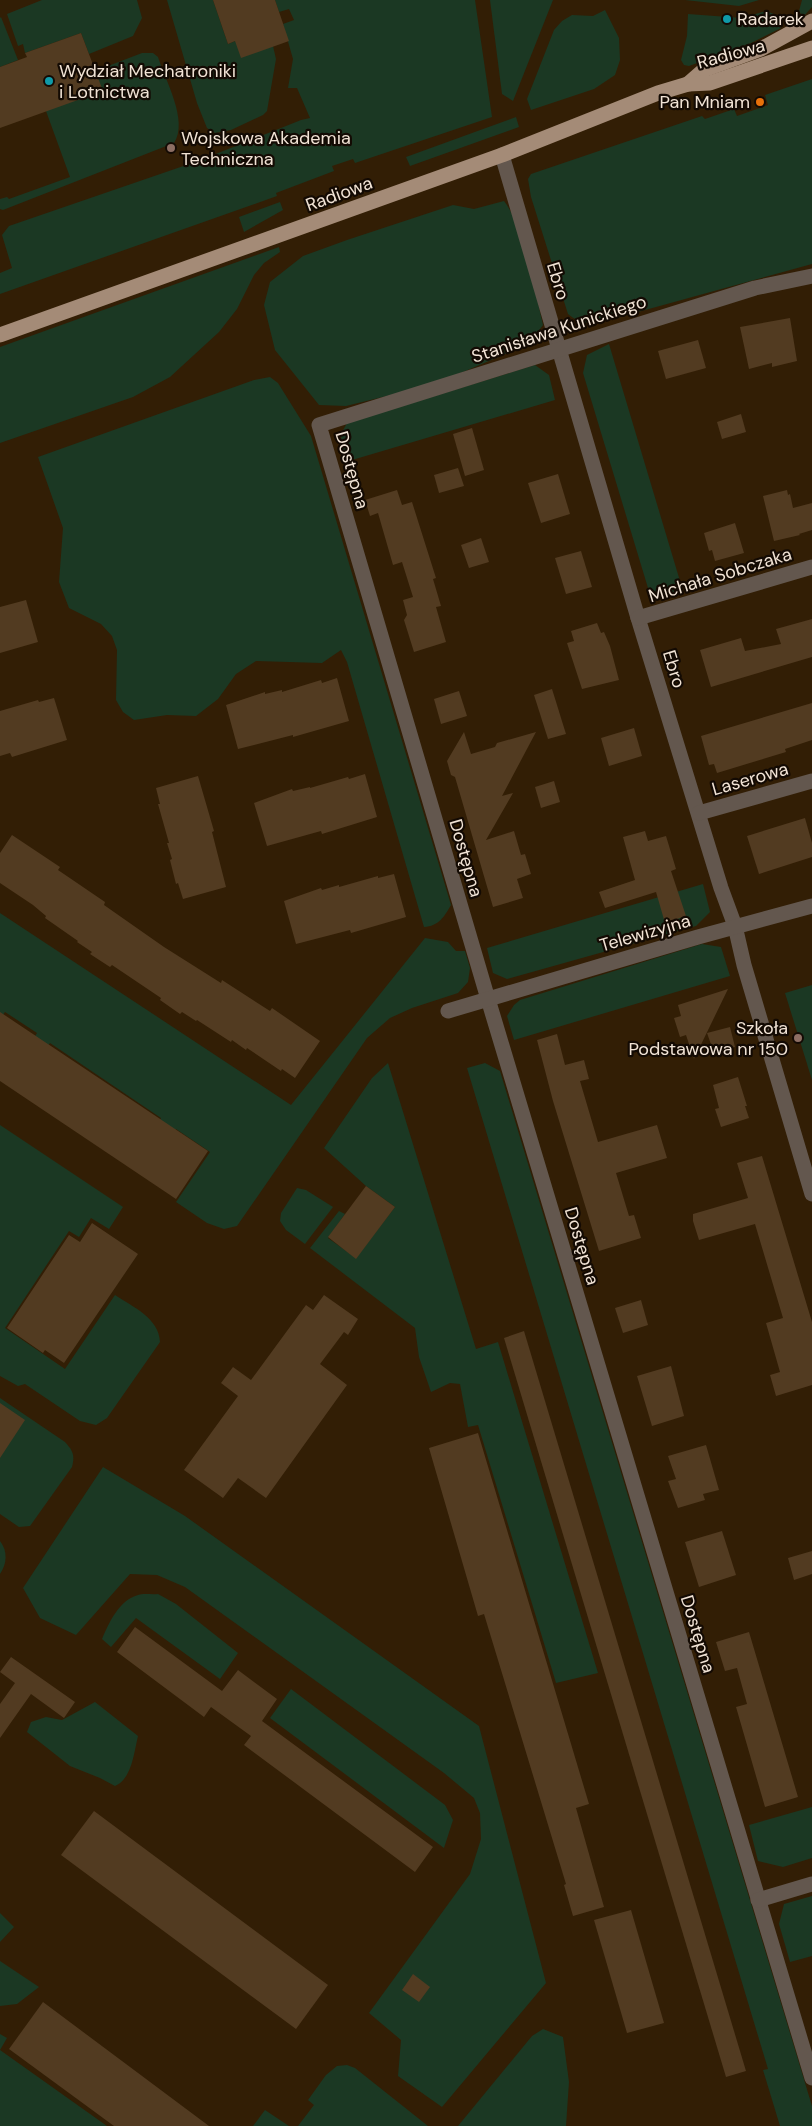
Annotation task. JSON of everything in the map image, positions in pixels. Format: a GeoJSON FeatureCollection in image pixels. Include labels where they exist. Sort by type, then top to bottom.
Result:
{"type":"FeatureCollection","features":[{"type":"Feature","properties":{"kind":"main road","name":"Radiowa"},"geometry":{"type":"LineString","coordinates":[[688,84],[704,70],[761,49],[812,22]]}},
{"type":"Feature","properties":{"kind":"main road","name":"Radiowa"},"geometry":{"type":"LineString","coordinates":[[0,335],[502,155],[658,93],[688,84],[710,83],[812,48]]}},
{"type":"Feature","properties":{"kind":"street","name":"Ebro"},"geometry":{"type":"LineString","coordinates":[[502,155],[638,618],[735,926],[744,965],[812,1194]]}},
{"type":"Feature","properties":{"kind":"street","name":"Stanisława Kunickiego"},"geometry":{"type":"LineString","coordinates":[[319,424],[755,288],[812,276]]}},
{"type":"Feature","properties":{"kind":"street","name":"Dostępna"},"geometry":{"type":"LineString","coordinates":[[319,424],[488,999],[812,2078]]}},
{"type":"Feature","properties":{"kind":"street","name":"Michała Sobczaka"},"geometry":{"type":"LineString","coordinates":[[638,618],[812,567]]}},
{"type":"Feature","properties":{"kind":"street","name":"Laserowa"},"geometry":{"type":"LineString","coordinates":[[699,814],[812,781]]}},
{"type":"Feature","properties":{"kind":"street","name":"Telewizyjna"},"geometry":{"type":"LineString","coordinates":[[448,1011],[735,926],[812,906]]}},
{"type":"Feature","properties":{"kind":"street"},"geometry":{"type":"LineString","coordinates":[[758,1900],[812,1884]]}},
{"type":"Feature","properties":{"kind":"green space"},"geometry":{"type":"Polygon","coordinates":[[[42,0],[137,0],[142,18],[133,36],[89,54],[81,33],[25,53],[23,44],[18,46],[7,14],[42,0]]]}},
{"type":"Feature","properties":{"kind":"green space"},"geometry":{"type":"Polygon","coordinates":[[[167,0],[213,0],[228,44],[235,41],[273,46],[276,59],[267,111],[263,115],[231,130],[215,133],[207,128],[197,103],[167,0]]]}},
{"type":"Feature","properties":{"kind":"green space"},"geometry":{"type":"Polygon","coordinates":[[[275,0],[475,0],[492,117],[355,163],[353,159],[332,166],[334,171],[276,193],[277,196],[0,294],[0,273],[12,268],[2,235],[9,226],[198,161],[310,118],[297,88],[288,88],[293,59],[283,24],[294,20],[289,9],[279,12],[275,0]]]}},
{"type":"Feature","properties":{"kind":"green space"},"geometry":{"type":"Polygon","coordinates":[[[490,0],[553,0],[513,101],[502,94],[490,0]]]}},
{"type":"Feature","properties":{"kind":"green space"},"geometry":{"type":"Polygon","coordinates":[[[685,0],[759,0],[739,6],[685,0]]]}},
{"type":"Feature","properties":{"kind":"green space"},"geometry":{"type":"Polygon","coordinates":[[[802,0],[812,0],[812,7],[803,17],[799,11],[802,0]]]}},
{"type":"Feature","properties":{"kind":"green space"},"geometry":{"type":"Polygon","coordinates":[[[605,10],[619,38],[620,60],[615,75],[594,89],[531,110],[527,99],[554,30],[562,21],[572,15],[593,16],[605,10]]]}},
{"type":"Feature","properties":{"kind":"green space"},"geometry":{"type":"Polygon","coordinates":[[[766,11],[774,14],[781,28],[751,43],[689,66],[684,65],[681,60],[687,36],[688,14],[742,18],[766,11]]]}},
{"type":"Feature","properties":{"kind":"green space"},"geometry":{"type":"Polygon","coordinates":[[[0,18],[18,60],[0,67],[0,18]]]}},
{"type":"Feature","properties":{"kind":"green space"},"geometry":{"type":"Polygon","coordinates":[[[142,53],[153,53],[158,57],[174,100],[179,124],[178,134],[174,143],[3,210],[0,209],[0,199],[7,197],[9,199],[70,177],[46,111],[95,71],[142,53]]]}},
{"type":"Feature","properties":{"kind":"green space"},"geometry":{"type":"Polygon","coordinates":[[[812,79],[812,264],[598,323],[582,322],[568,314],[531,197],[528,179],[531,174],[702,116],[705,119],[734,109],[737,116],[768,105],[765,95],[812,79]]]}},
{"type":"Feature","properties":{"kind":"green space"},"geometry":{"type":"Polygon","coordinates":[[[516,117],[519,127],[410,166],[406,157],[516,117]]]}},
{"type":"Feature","properties":{"kind":"green space"},"geometry":{"type":"Polygon","coordinates":[[[504,201],[518,227],[533,278],[543,325],[529,344],[456,375],[403,392],[346,406],[319,405],[275,350],[264,305],[270,282],[303,256],[347,240],[453,205],[474,209],[504,201]]]}},
{"type":"Feature","properties":{"kind":"green space"},"geometry":{"type":"Polygon","coordinates":[[[280,202],[283,210],[244,232],[239,217],[280,202]]]}},
{"type":"Feature","properties":{"kind":"green space"},"geometry":{"type":"Polygon","coordinates":[[[279,247],[280,252],[264,263],[254,275],[237,309],[219,332],[170,377],[133,397],[0,443],[0,347],[279,247]]]}},
{"type":"Feature","properties":{"kind":"green space"},"geometry":{"type":"Polygon","coordinates":[[[609,344],[683,591],[673,595],[664,596],[656,594],[648,588],[583,373],[587,355],[609,344]]]}},
{"type":"Feature","properties":{"kind":"green space"},"geometry":{"type":"Polygon","coordinates":[[[535,365],[549,375],[555,400],[342,463],[341,434],[347,423],[535,365]]]}},
{"type":"Feature","properties":{"kind":"green space"},"geometry":{"type":"Polygon","coordinates":[[[270,377],[278,383],[311,436],[451,905],[434,925],[424,927],[347,662],[341,650],[322,663],[256,661],[236,674],[218,699],[196,716],[167,715],[134,720],[123,712],[116,700],[117,650],[112,636],[101,624],[69,608],[59,582],[63,528],[38,457],[254,380],[270,377]]]}},
{"type":"Feature","properties":{"kind":"green space"},"geometry":{"type":"Polygon","coordinates":[[[703,884],[710,912],[696,926],[507,979],[493,973],[487,948],[703,884]]]}},
{"type":"Feature","properties":{"kind":"green space"},"geometry":{"type":"Polygon","coordinates":[[[0,913],[291,1105],[425,938],[448,942],[456,951],[465,951],[470,968],[468,982],[458,993],[412,1008],[390,1018],[367,1038],[237,1226],[224,1229],[207,1223],[176,1202],[210,1152],[176,1129],[167,1141],[153,1131],[161,1118],[50,1043],[41,1056],[29,1047],[37,1033],[5,1012],[0,1019],[0,913]]]}},
{"type":"Feature","properties":{"kind":"green space"},"geometry":{"type":"Polygon","coordinates":[[[702,944],[721,947],[730,976],[514,1040],[507,1016],[514,1005],[520,1000],[702,944]]]}},
{"type":"Feature","properties":{"kind":"green space"},"geometry":{"type":"Polygon","coordinates":[[[812,985],[812,1080],[785,993],[812,985]]]}},
{"type":"Feature","properties":{"kind":"green space"},"geometry":{"type":"Polygon","coordinates":[[[388,1063],[476,1349],[498,1342],[598,1673],[556,1683],[478,1425],[468,1427],[460,1384],[450,1383],[431,1392],[419,1357],[415,1328],[310,1248],[339,1211],[345,1214],[328,1238],[356,1258],[395,1207],[366,1186],[324,1148],[372,1078],[388,1063]]]}},
{"type":"Feature","properties":{"kind":"green space"},"geometry":{"type":"Polygon","coordinates":[[[485,1063],[500,1071],[812,2106],[812,2126],[780,2126],[763,2070],[768,2069],[467,1068],[485,1063]]]}},
{"type":"Feature","properties":{"kind":"green space"},"geometry":{"type":"Polygon","coordinates":[[[0,1125],[123,1207],[109,1229],[91,1218],[79,1237],[69,1231],[5,1328],[65,1369],[115,1295],[150,1320],[159,1334],[160,1342],[107,1418],[96,1425],[80,1421],[25,1384],[18,1386],[0,1376],[0,1125]]]}},
{"type":"Feature","properties":{"kind":"green space"},"geometry":{"type":"Polygon","coordinates":[[[297,1188],[306,1190],[333,1207],[305,1244],[286,1230],[280,1221],[281,1213],[297,1188]]]}},
{"type":"Feature","properties":{"kind":"green space"},"geometry":{"type":"Polygon","coordinates":[[[0,1398],[65,1442],[73,1453],[72,1467],[30,1526],[19,1527],[0,1514],[0,1398]]]}},
{"type":"Feature","properties":{"kind":"green space"},"geometry":{"type":"Polygon","coordinates":[[[103,1467],[185,1516],[479,1726],[546,1983],[442,2107],[398,2076],[401,2040],[369,2013],[470,1874],[481,1839],[480,1813],[474,1798],[444,1773],[185,1587],[157,1575],[130,1574],[76,1635],[40,1618],[23,1588],[103,1467]]]}},
{"type":"Feature","properties":{"kind":"green space"},"geometry":{"type":"Polygon","coordinates":[[[0,1541],[6,1558],[0,1574],[0,1541]]]}},
{"type":"Feature","properties":{"kind":"green space"},"geometry":{"type":"Polygon","coordinates":[[[140,1594],[158,1594],[176,1604],[238,1653],[220,1679],[136,1618],[111,1647],[102,1639],[116,1613],[125,1602],[140,1594]]]}},
{"type":"Feature","properties":{"kind":"green space"},"geometry":{"type":"Polygon","coordinates":[[[291,1689],[445,1805],[453,1820],[444,1848],[270,1718],[291,1689]]]}},
{"type":"Feature","properties":{"kind":"green space"},"geometry":{"type":"Polygon","coordinates":[[[95,1702],[138,1736],[129,1771],[121,1782],[115,1786],[70,1766],[27,1732],[31,1722],[46,1717],[62,1720],[95,1702]]]}},
{"type":"Feature","properties":{"kind":"green space"},"geometry":{"type":"Polygon","coordinates":[[[812,1807],[812,1858],[783,1867],[758,1861],[749,1825],[812,1807]]]}},
{"type":"Feature","properties":{"kind":"green space"},"geometry":{"type":"Polygon","coordinates":[[[812,1896],[812,1956],[790,1962],[779,1924],[784,1904],[812,1896]]]}},
{"type":"Feature","properties":{"kind":"green space"},"geometry":{"type":"Polygon","coordinates":[[[0,1913],[14,1927],[0,1942],[0,1913]]]}},
{"type":"Feature","properties":{"kind":"green space"},"geometry":{"type":"Polygon","coordinates":[[[0,1961],[39,1987],[17,2004],[0,2006],[0,1961]]]}},
{"type":"Feature","properties":{"kind":"green space"},"geometry":{"type":"Polygon","coordinates":[[[543,2029],[563,2037],[569,2082],[566,2126],[458,2126],[532,2036],[543,2029]]]}},
{"type":"Feature","properties":{"kind":"green space"},"geometry":{"type":"Polygon","coordinates":[[[0,2034],[7,2038],[0,2050],[0,2034]]]}},
{"type":"Feature","properties":{"kind":"green space"},"geometry":{"type":"Polygon","coordinates":[[[0,2050],[107,2126],[0,2126],[0,2050]]]}},
{"type":"Feature","properties":{"kind":"green space"},"geometry":{"type":"Polygon","coordinates":[[[347,2065],[355,2068],[428,2126],[298,2126],[314,2105],[308,2100],[326,2075],[337,2066],[347,2065]]]}},
{"type":"Feature","properties":{"kind":"green space"},"geometry":{"type":"Polygon","coordinates":[[[265,2110],[289,2126],[253,2126],[265,2110]]]}},
{"type":"Feature","properties":{"kind":"building","name":"Wydział Mechatroniki i Lotnictwa"},"geometry":{"type":"Polygon","coordinates":[[[213,0],[275,0],[289,41],[241,58],[235,41],[228,44],[213,0]]]}},
{"type":"Feature","properties":{"kind":"building","name":"Wydział Mechatroniki i Lotnictwa"},"geometry":{"type":"Polygon","coordinates":[[[81,33],[103,91],[0,128],[0,67],[27,57],[25,53],[81,33]]]}},
{"type":"Feature","properties":{"kind":"building"},"geometry":{"type":"Polygon","coordinates":[[[790,318],[797,361],[772,367],[772,363],[749,369],[740,327],[790,318]]]}},
{"type":"Feature","properties":{"kind":"building"},"geometry":{"type":"Polygon","coordinates":[[[698,340],[706,368],[666,379],[658,351],[698,340]]]}},
{"type":"Feature","properties":{"kind":"building"},"geometry":{"type":"Polygon","coordinates":[[[741,414],[746,432],[722,439],[717,422],[741,414]]]}},
{"type":"Feature","properties":{"kind":"building"},"geometry":{"type":"Polygon","coordinates":[[[472,428],[484,470],[465,476],[453,434],[472,428]]]}},
{"type":"Feature","properties":{"kind":"building"},"geometry":{"type":"Polygon","coordinates":[[[458,468],[464,486],[439,493],[434,475],[458,468]]]}},
{"type":"Feature","properties":{"kind":"building"},"geometry":{"type":"Polygon","coordinates":[[[558,474],[570,514],[541,523],[528,483],[558,474]]]}},
{"type":"Feature","properties":{"kind":"building"},"geometry":{"type":"Polygon","coordinates":[[[397,490],[402,505],[412,502],[436,578],[433,579],[441,606],[436,607],[446,642],[414,652],[404,620],[407,615],[403,600],[413,597],[402,562],[393,565],[378,513],[370,516],[365,500],[397,490]]]}},
{"type":"Feature","properties":{"kind":"building"},"geometry":{"type":"Polygon","coordinates":[[[787,490],[788,495],[790,494],[793,508],[812,503],[812,530],[774,541],[763,496],[787,490]]]}},
{"type":"Feature","properties":{"kind":"building"},"geometry":{"type":"Polygon","coordinates":[[[735,523],[744,553],[715,561],[712,550],[709,551],[704,533],[735,523]]]}},
{"type":"Feature","properties":{"kind":"building"},"geometry":{"type":"Polygon","coordinates":[[[481,538],[489,562],[469,568],[461,545],[481,538]]]}},
{"type":"Feature","properties":{"kind":"building"},"geometry":{"type":"Polygon","coordinates":[[[581,551],[592,587],[566,594],[555,558],[581,551]]]}},
{"type":"Feature","properties":{"kind":"building"},"geometry":{"type":"Polygon","coordinates":[[[26,600],[38,642],[0,653],[0,607],[26,600]]]}},
{"type":"Feature","properties":{"kind":"building"},"geometry":{"type":"Polygon","coordinates":[[[812,619],[812,657],[711,687],[700,650],[741,638],[745,651],[781,644],[776,629],[812,619]]]}},
{"type":"Feature","properties":{"kind":"building"},"geometry":{"type":"Polygon","coordinates":[[[597,623],[601,633],[604,632],[610,646],[619,680],[582,689],[567,643],[574,641],[571,631],[597,623]]]}},
{"type":"Feature","properties":{"kind":"building"},"geometry":{"type":"Polygon","coordinates":[[[337,678],[349,721],[293,737],[293,735],[238,749],[226,705],[265,692],[265,694],[282,690],[282,692],[321,680],[322,683],[337,678]]]}},
{"type":"Feature","properties":{"kind":"building"},"geometry":{"type":"Polygon","coordinates":[[[552,689],[566,734],[548,739],[534,695],[552,689]]]}},
{"type":"Feature","properties":{"kind":"building"},"geometry":{"type":"Polygon","coordinates":[[[459,691],[467,716],[441,724],[434,699],[459,691]]]}},
{"type":"Feature","properties":{"kind":"building"},"geometry":{"type":"Polygon","coordinates":[[[54,698],[67,740],[12,757],[10,753],[0,756],[0,711],[38,700],[39,702],[54,698]]]}},
{"type":"Feature","properties":{"kind":"building"},"geometry":{"type":"Polygon","coordinates":[[[812,703],[812,740],[785,749],[786,752],[717,773],[714,764],[709,765],[701,736],[812,703]]]}},
{"type":"Feature","properties":{"kind":"building"},"geometry":{"type":"Polygon","coordinates":[[[634,728],[642,756],[609,766],[601,738],[634,728]]]}},
{"type":"Feature","properties":{"kind":"building"},"geometry":{"type":"Polygon","coordinates":[[[464,732],[471,754],[495,747],[497,743],[536,732],[502,796],[513,793],[486,840],[514,831],[521,855],[525,854],[531,874],[517,879],[523,898],[493,907],[455,777],[451,775],[447,761],[464,732]]]}},
{"type":"Feature","properties":{"kind":"building"},"geometry":{"type":"Polygon","coordinates":[[[365,774],[377,817],[322,834],[321,831],[267,846],[254,803],[292,789],[293,791],[310,788],[365,774]]]}},
{"type":"Feature","properties":{"kind":"building"},"geometry":{"type":"Polygon","coordinates":[[[198,776],[214,831],[212,832],[226,887],[183,899],[178,883],[176,884],[170,860],[172,859],[167,843],[169,843],[158,804],[160,804],[156,788],[198,776]]]}},
{"type":"Feature","properties":{"kind":"building"},"geometry":{"type":"Polygon","coordinates":[[[554,781],[560,802],[541,808],[535,787],[554,781]]]}},
{"type":"Feature","properties":{"kind":"building"},"geometry":{"type":"Polygon","coordinates":[[[805,818],[812,843],[812,857],[759,874],[747,836],[805,818]]]}},
{"type":"Feature","properties":{"kind":"building"},"geometry":{"type":"Polygon","coordinates":[[[645,831],[648,841],[666,836],[676,869],[671,871],[686,916],[665,923],[656,892],[605,908],[599,892],[635,880],[623,837],[645,831]]]}},
{"type":"Feature","properties":{"kind":"building"},"geometry":{"type":"Polygon","coordinates":[[[12,835],[60,867],[58,870],[105,902],[104,905],[164,947],[221,983],[222,980],[270,1011],[272,1008],[320,1041],[295,1078],[247,1048],[246,1050],[232,1040],[231,1042],[197,1020],[182,1012],[180,1014],[160,1000],[161,998],[112,965],[110,967],[90,954],[92,952],[45,918],[46,916],[33,905],[0,883],[0,853],[12,835]]]}},
{"type":"Feature","properties":{"kind":"building"},"geometry":{"type":"Polygon","coordinates":[[[394,874],[406,917],[351,933],[350,930],[296,944],[284,901],[321,888],[322,890],[339,885],[339,887],[378,876],[378,878],[394,874]]]}},
{"type":"Feature","properties":{"kind":"building"},"geometry":{"type":"Polygon","coordinates":[[[728,989],[694,1059],[686,1035],[680,1037],[674,1018],[681,1016],[678,1005],[728,989]]]}},
{"type":"Feature","properties":{"kind":"building"},"geometry":{"type":"Polygon","coordinates":[[[0,1012],[208,1151],[176,1199],[0,1081],[0,1012]]]}},
{"type":"Feature","properties":{"kind":"building"},"geometry":{"type":"Polygon","coordinates":[[[730,1027],[735,1047],[714,1053],[707,1033],[730,1027]]]}},
{"type":"Feature","properties":{"kind":"building"},"geometry":{"type":"Polygon","coordinates":[[[557,1034],[565,1065],[584,1060],[589,1079],[580,1081],[598,1142],[657,1125],[667,1158],[616,1173],[629,1216],[634,1215],[641,1238],[599,1251],[553,1101],[537,1040],[557,1034]]]}},
{"type":"Feature","properties":{"kind":"building"},"geometry":{"type":"Polygon","coordinates":[[[738,1077],[749,1118],[721,1127],[715,1109],[719,1108],[713,1085],[738,1077]]]}},
{"type":"Feature","properties":{"kind":"building"},"geometry":{"type":"Polygon","coordinates":[[[762,1156],[812,1322],[812,1385],[776,1396],[770,1375],[780,1372],[766,1323],[783,1318],[755,1224],[699,1240],[693,1221],[693,1214],[748,1198],[737,1163],[762,1156]]]}},
{"type":"Feature","properties":{"kind":"building"},"geometry":{"type":"Polygon","coordinates":[[[366,1186],[395,1207],[356,1259],[328,1237],[366,1186]]]}},
{"type":"Feature","properties":{"kind":"building"},"geometry":{"type":"Polygon","coordinates":[[[92,1223],[138,1254],[64,1363],[45,1350],[43,1353],[7,1328],[69,1235],[80,1242],[92,1223]]]}},
{"type":"Feature","properties":{"kind":"building"},"geometry":{"type":"Polygon","coordinates":[[[324,1295],[358,1319],[348,1335],[344,1332],[320,1364],[347,1385],[266,1498],[238,1478],[223,1498],[184,1470],[238,1396],[221,1383],[233,1367],[251,1380],[306,1305],[313,1310],[324,1295]]]}},
{"type":"Feature","properties":{"kind":"building"},"geometry":{"type":"Polygon","coordinates":[[[641,1300],[648,1325],[623,1333],[615,1308],[641,1300]]]}},
{"type":"Feature","properties":{"kind":"building"},"geometry":{"type":"Polygon","coordinates":[[[524,1331],[746,2071],[726,2077],[504,1338],[524,1331]]]}},
{"type":"Feature","properties":{"kind":"building"},"geometry":{"type":"Polygon","coordinates":[[[671,1366],[684,1416],[652,1426],[637,1376],[671,1366]]]}},
{"type":"Feature","properties":{"kind":"building"},"geometry":{"type":"Polygon","coordinates":[[[0,1403],[25,1420],[0,1458],[0,1403]]]}},
{"type":"Feature","properties":{"kind":"building"},"geometry":{"type":"Polygon","coordinates":[[[478,1433],[589,1804],[576,1808],[604,1907],[573,1916],[564,1885],[566,1884],[484,1614],[478,1616],[429,1448],[478,1433]]]}},
{"type":"Feature","properties":{"kind":"building"},"geometry":{"type":"Polygon","coordinates":[[[706,1445],[719,1490],[703,1494],[705,1500],[678,1508],[668,1481],[676,1479],[668,1456],[706,1445]]]}},
{"type":"Feature","properties":{"kind":"building"},"geometry":{"type":"Polygon","coordinates":[[[722,1531],[736,1575],[699,1587],[685,1542],[722,1531]]]}},
{"type":"Feature","properties":{"kind":"building"},"geometry":{"type":"Polygon","coordinates":[[[812,1551],[812,1574],[794,1580],[788,1558],[812,1551]]]}},
{"type":"Feature","properties":{"kind":"building"},"geometry":{"type":"Polygon","coordinates":[[[135,1627],[222,1691],[238,1670],[277,1699],[262,1721],[433,1847],[415,1872],[244,1745],[251,1736],[211,1707],[204,1717],[117,1652],[135,1627]]]}},
{"type":"Feature","properties":{"kind":"building"},"geometry":{"type":"Polygon","coordinates":[[[749,1632],[798,1797],[765,1807],[736,1707],[747,1704],[737,1668],[725,1671],[716,1642],[749,1632]]]}},
{"type":"Feature","properties":{"kind":"building"},"geometry":{"type":"Polygon","coordinates":[[[11,1657],[75,1702],[64,1718],[31,1694],[0,1738],[0,1704],[15,1683],[0,1672],[11,1657]]]}},
{"type":"Feature","properties":{"kind":"building"},"geometry":{"type":"Polygon","coordinates":[[[94,1811],[328,1985],[296,2029],[61,1855],[94,1811]]]}},
{"type":"Feature","properties":{"kind":"building"},"geometry":{"type":"Polygon","coordinates":[[[631,1910],[664,2023],[627,2033],[594,1920],[631,1910]]]}},
{"type":"Feature","properties":{"kind":"building"},"geometry":{"type":"Polygon","coordinates":[[[413,1974],[430,1987],[419,2002],[402,1990],[413,1974]]]}},
{"type":"Feature","properties":{"kind":"building"},"geometry":{"type":"Polygon","coordinates":[[[43,2002],[209,2126],[114,2126],[9,2049],[43,2002]]]}},
{"type":"Feature","properties":{"kind":"place","name":"Radarek"},"geometry":{"type":"Point","coordinates":[727,19]}},
{"type":"Feature","properties":{"kind":"place","name":"Wydział Mechatroniki i Lotnictwa"},"geometry":{"type":"Point","coordinates":[49,81]}},
{"type":"Feature","properties":{"kind":"place","name":"Pan Mniam"},"geometry":{"type":"Point","coordinates":[760,102]}},
{"type":"Feature","properties":{"kind":"place","name":"Wojskowa Akademia Techniczna"},"geometry":{"type":"Point","coordinates":[171,148]}},
{"type":"Feature","properties":{"kind":"place","name":"Szkoła Podstawowa nr 150"},"geometry":{"type":"Point","coordinates":[798,1038]}}]}
